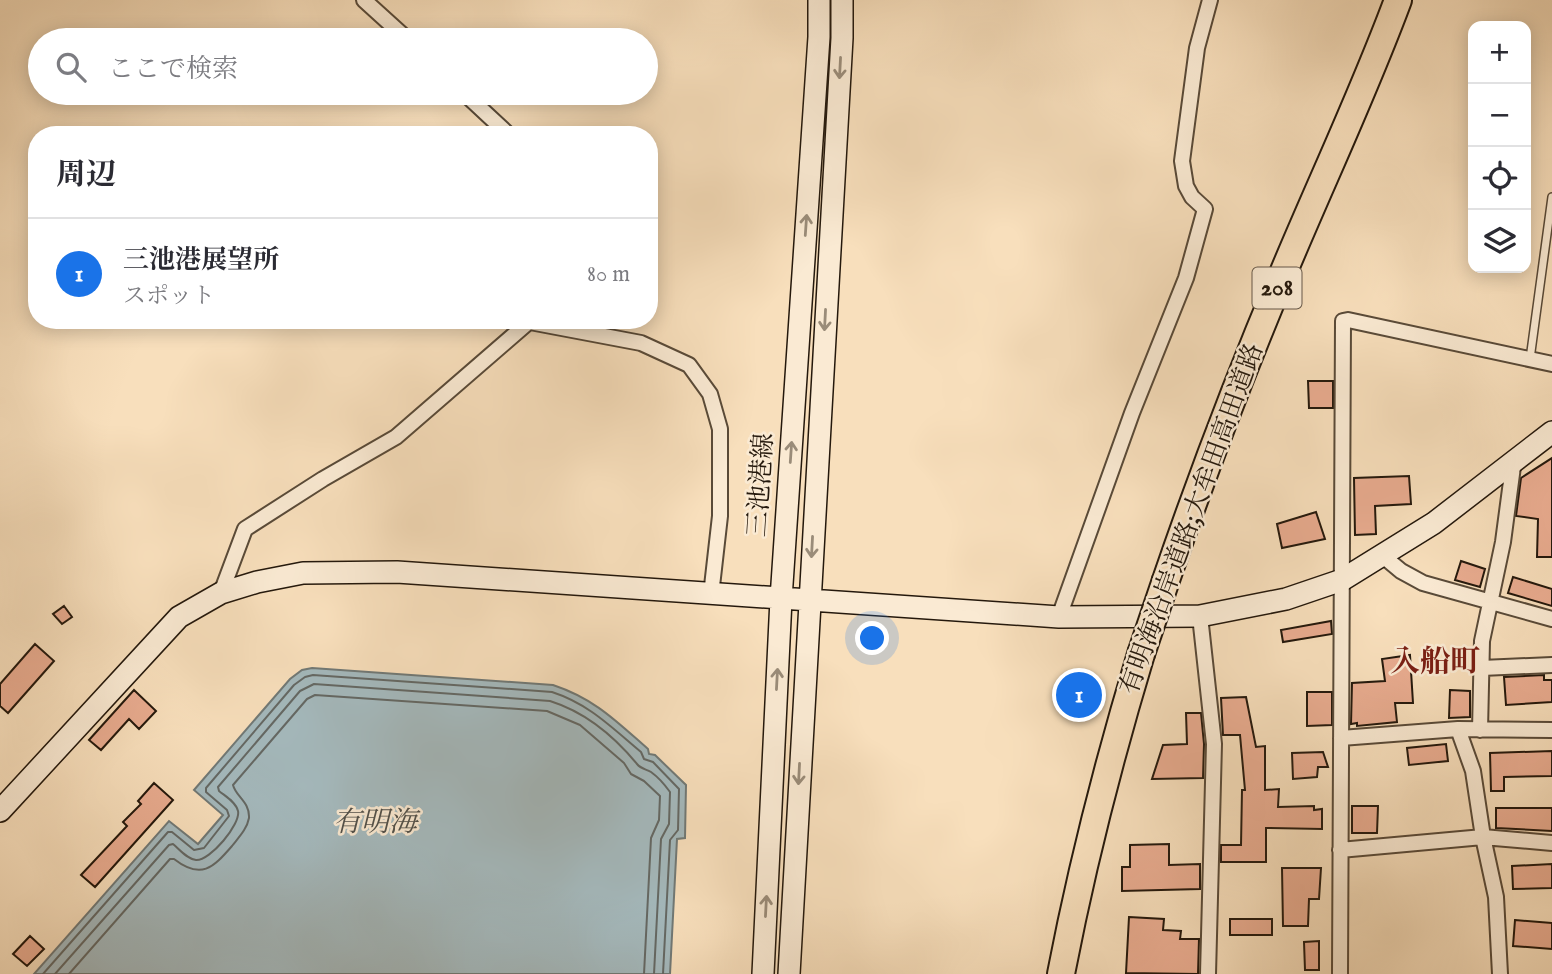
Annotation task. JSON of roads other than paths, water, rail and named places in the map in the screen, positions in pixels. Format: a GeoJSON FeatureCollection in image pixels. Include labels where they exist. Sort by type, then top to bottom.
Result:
{"type":"FeatureCollection","features":[{"type":"Feature","properties":{"kind":"highway","name":"有明海沿岸道路;大牟田高田道路"},"geometry":{"type":"LineString","coordinates":[[1061,974],[1084,858],[1111,755],[1141,654],[1202,474],[1398,0]]}},
{"type":"Feature","properties":{"kind":"main road","name":"三池港線"},"geometry":{"type":"LineString","coordinates":[[763,974],[781,598],[817,65],[819,0]]}},
{"type":"Feature","properties":{"kind":"main road","name":"三池港線"},"geometry":{"type":"LineString","coordinates":[[789,974],[842,0]]}},
{"type":"Feature","properties":{"kind":"main road"},"geometry":{"type":"LineString","coordinates":[[0,811],[179,617],[221,593],[257,582],[303,573],[397,572],[1059,617],[1200,617],[1286,599],[1342,580],[1434,523],[1552,432]]}},
{"type":"Feature","properties":{"kind":"street"},"geometry":{"type":"LineString","coordinates":[[365,0],[395,28]]}},
{"type":"Feature","properties":{"kind":"street"},"geometry":{"type":"LineString","coordinates":[[1059,617],[1132,413],[1186,278],[1205,209],[1192,197],[1186,186],[1182,161],[1197,48],[1210,0]]}},
{"type":"Feature","properties":{"kind":"street"},"geometry":{"type":"LineString","coordinates":[[477,105],[499,126]]}},
{"type":"Feature","properties":{"kind":"street"},"geometry":{"type":"LineString","coordinates":[[1340,974],[1343,321],[1552,364]]}},
{"type":"Feature","properties":{"kind":"street"},"geometry":{"type":"LineString","coordinates":[[221,593],[245,529],[396,436],[522,329]]}},
{"type":"Feature","properties":{"kind":"street"},"geometry":{"type":"LineString","coordinates":[[571,329],[641,343],[689,365],[710,394],[720,429],[720,516],[710,595]]}},
{"type":"Feature","properties":{"kind":"street"},"geometry":{"type":"LineString","coordinates":[[1480,730],[1482,641],[1503,542],[1514,459]]}},
{"type":"Feature","properties":{"kind":"street"},"geometry":{"type":"LineString","coordinates":[[1383,556],[1401,571],[1423,583],[1552,619]]}},
{"type":"Feature","properties":{"kind":"street"},"geometry":{"type":"LineString","coordinates":[[1200,617],[1214,744],[1208,974]]}},
{"type":"Feature","properties":{"kind":"street"},"geometry":{"type":"LineString","coordinates":[[1482,668],[1552,665]]}},
{"type":"Feature","properties":{"kind":"street"},"geometry":{"type":"LineString","coordinates":[[1341,738],[1458,729],[1552,730]]}},
{"type":"Feature","properties":{"kind":"street"},"geometry":{"type":"LineString","coordinates":[[1458,729],[1473,771],[1496,897],[1500,974]]}},
{"type":"Feature","properties":{"kind":"street"},"geometry":{"type":"LineString","coordinates":[[1340,850],[1483,837],[1552,843]]}},
{"type":"Feature","properties":{"kind":"lane"},"geometry":{"type":"LineString","coordinates":[[1530,359],[1552,197]]}},
{"type":"Feature","properties":{"kind":"water","name":"有明海"},"geometry":{"type":"Polygon","coordinates":[[[312,668],[553,685],[593,704],[626,729],[648,749],[649,754],[655,755],[686,785],[685,838],[677,839],[670,974],[34,974],[169,821],[198,844],[223,815],[194,790],[290,679],[302,670],[312,668]]]}},
{"type":"Feature","properties":{"kind":"place","name":"三池港展望所"},"geometry":{"type":"Point","coordinates":[1079,695]}},
{"type":"Feature","properties":{"kind":"district","name":"入船町"},"geometry":{"type":"Point","coordinates":[1435,663]}}]}
